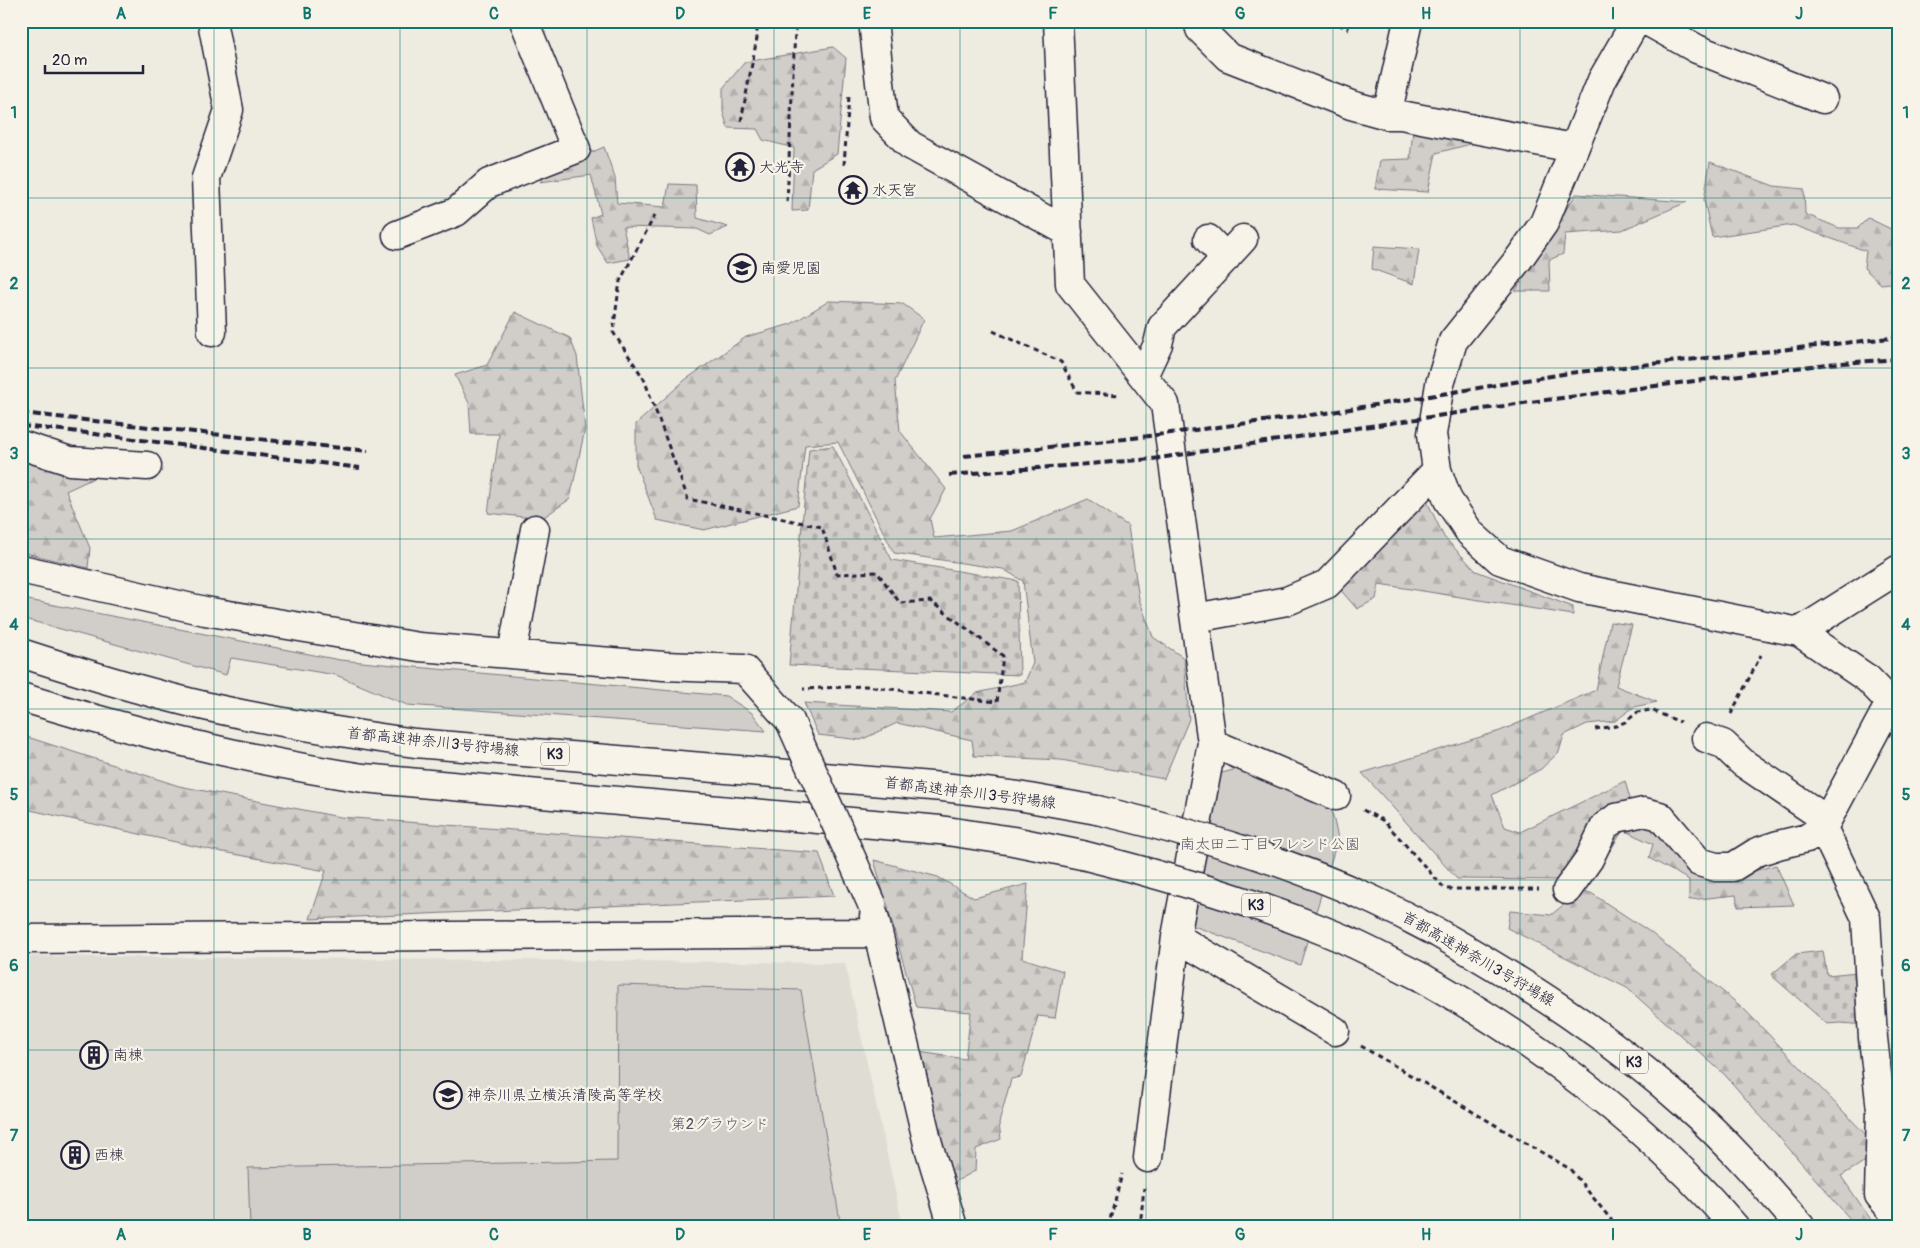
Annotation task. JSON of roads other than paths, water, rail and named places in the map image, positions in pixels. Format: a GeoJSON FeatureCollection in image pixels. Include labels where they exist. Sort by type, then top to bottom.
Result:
{"type":"FeatureCollection","features":[{"type":"Feature","properties":{"kind":"main road"},"geometry":{"type":"LineString","coordinates":[[212,21],[229,110],[206,178],[212,332]]}},
{"type":"Feature","properties":{"kind":"main road"},"geometry":{"type":"LineString","coordinates":[[397,235],[456,212],[489,183],[576,150],[524,21]]}},
{"type":"Feature","properties":{"kind":"main road"},"geometry":{"type":"LineString","coordinates":[[873,21],[884,118],[910,145],[1068,232]]}},
{"type":"Feature","properties":{"kind":"main road"},"geometry":{"type":"LineString","coordinates":[[1058,21],[1070,284],[1164,404],[1212,743],[1176,937],[1148,1151]]}},
{"type":"Feature","properties":{"kind":"main road"},"geometry":{"type":"LineString","coordinates":[[1198,21],[1200,29],[1228,57],[1351,105],[1387,115],[1401,115],[1573,148]]}},
{"type":"Feature","properties":{"kind":"main road"},"geometry":{"type":"LineString","coordinates":[[1387,115],[1408,21]]}},
{"type":"Feature","properties":{"kind":"main road"},"geometry":{"type":"LineString","coordinates":[[1567,890],[1589,859],[1605,826],[1616,818],[1644,812],[1660,816],[1699,862],[1716,867],[1733,867],[1757,852],[1807,838],[1825,824],[1895,707],[1868,679],[1787,630],[1579,588],[1500,560],[1470,533],[1448,500],[1437,470],[1432,434],[1440,384],[1452,341],[1518,260],[1544,223],[1602,80],[1636,21]]}},
{"type":"Feature","properties":{"kind":"main road"},"geometry":{"type":"LineString","coordinates":[[1647,21],[1697,49],[1823,99]]}},
{"type":"Feature","properties":{"kind":"main road"},"geometry":{"type":"LineString","coordinates":[[1143,376],[1158,344],[1162,327],[1226,245]]}},
{"type":"Feature","properties":{"kind":"main road"},"geometry":{"type":"LineString","coordinates":[[21,445],[70,461],[147,466]]}},
{"type":"Feature","properties":{"kind":"main road"},"geometry":{"type":"LineString","coordinates":[[1195,618],[1287,601],[1327,584],[1437,470]]}},
{"type":"Feature","properties":{"kind":"main road"},"geometry":{"type":"LineString","coordinates":[[512,654],[535,529]]}},
{"type":"Feature","properties":{"kind":"main road"},"geometry":{"type":"LineString","coordinates":[[21,569],[205,611],[419,647],[664,666],[744,669],[790,721],[872,904],[928,1144],[953,1227]]}},
{"type":"Feature","properties":{"kind":"main road"},"geometry":{"type":"LineString","coordinates":[[1787,630],[1899,569]]}},
{"type":"Feature","properties":{"kind":"main road","name":"首都高速神奈川3号狩場線"},"geometry":{"type":"LineString","coordinates":[[21,654],[147,691],[244,715],[335,732],[415,743],[943,787],[1018,796],[1097,810],[1168,827],[1236,847],[1296,868],[1360,894],[1438,932],[1555,1004],[1620,1050],[1690,1108],[1746,1165],[1801,1227]]}},
{"type":"Feature","properties":{"kind":"main road","name":"K3"},"geometry":{"type":"LineString","coordinates":[[21,697],[108,724],[204,748],[299,768],[363,778],[940,830],[1012,841],[1082,855],[1210,889],[1340,938],[1421,977],[1482,1012],[1592,1089],[1660,1148],[1712,1199],[1735,1227]]}},
{"type":"Feature","properties":{"kind":"main road"},"geometry":{"type":"LineString","coordinates":[[1716,730],[1723,744],[1743,763],[1825,824],[1866,918],[1873,1038],[1880,1110],[1880,1194],[1899,1219]]}},
{"type":"Feature","properties":{"kind":"main road"},"geometry":{"type":"LineString","coordinates":[[1212,743],[1336,796]]}},
{"type":"Feature","properties":{"kind":"main road"},"geometry":{"type":"LineString","coordinates":[[21,939],[878,933]]}},
{"type":"Feature","properties":{"kind":"main road"},"geometry":{"type":"LineString","coordinates":[[1176,937],[1335,1031]]}},
{"type":"Feature","properties":{"kind":"railway"},"geometry":{"type":"LineString","coordinates":[[964,456],[1125,439],[1326,413],[1569,373],[1899,337]]}},
{"type":"Feature","properties":{"kind":"railway"},"geometry":{"type":"LineString","coordinates":[[949,475],[1152,459],[1530,402],[1827,364],[1899,359]]}},
{"type":"Feature","properties":{"kind":"railway"},"geometry":{"type":"LineString","coordinates":[[21,413],[368,451]]}},
{"type":"Feature","properties":{"kind":"railway"},"geometry":{"type":"LineString","coordinates":[[21,426],[360,468]]}},
{"type":"Feature","properties":{"kind":"place","name":"大光寺"},"geometry":{"type":"Point","coordinates":[740,167]}},
{"type":"Feature","properties":{"kind":"place","name":"水天宮"},"geometry":{"type":"Point","coordinates":[853,190]}},
{"type":"Feature","properties":{"kind":"place","name":"南愛児園"},"geometry":{"type":"Point","coordinates":[742,268]}},
{"type":"Feature","properties":{"kind":"place","name":"南棟"},"geometry":{"type":"Point","coordinates":[94,1055]}},
{"type":"Feature","properties":{"kind":"place","name":"神奈川県立横浜清陵高等学校"},"geometry":{"type":"Point","coordinates":[448,1095]}},
{"type":"Feature","properties":{"kind":"place","name":"西棟"},"geometry":{"type":"Point","coordinates":[75,1155]}},
{"type":"Feature","properties":{"kind":"park label","name":"南太田二丁目フレンド公園"},"geometry":{"type":"Point","coordinates":[1270,844]}},
{"type":"Feature","properties":{"kind":"park label","name":"第2グラウンド"},"geometry":{"type":"Point","coordinates":[720,1124]}}]}
